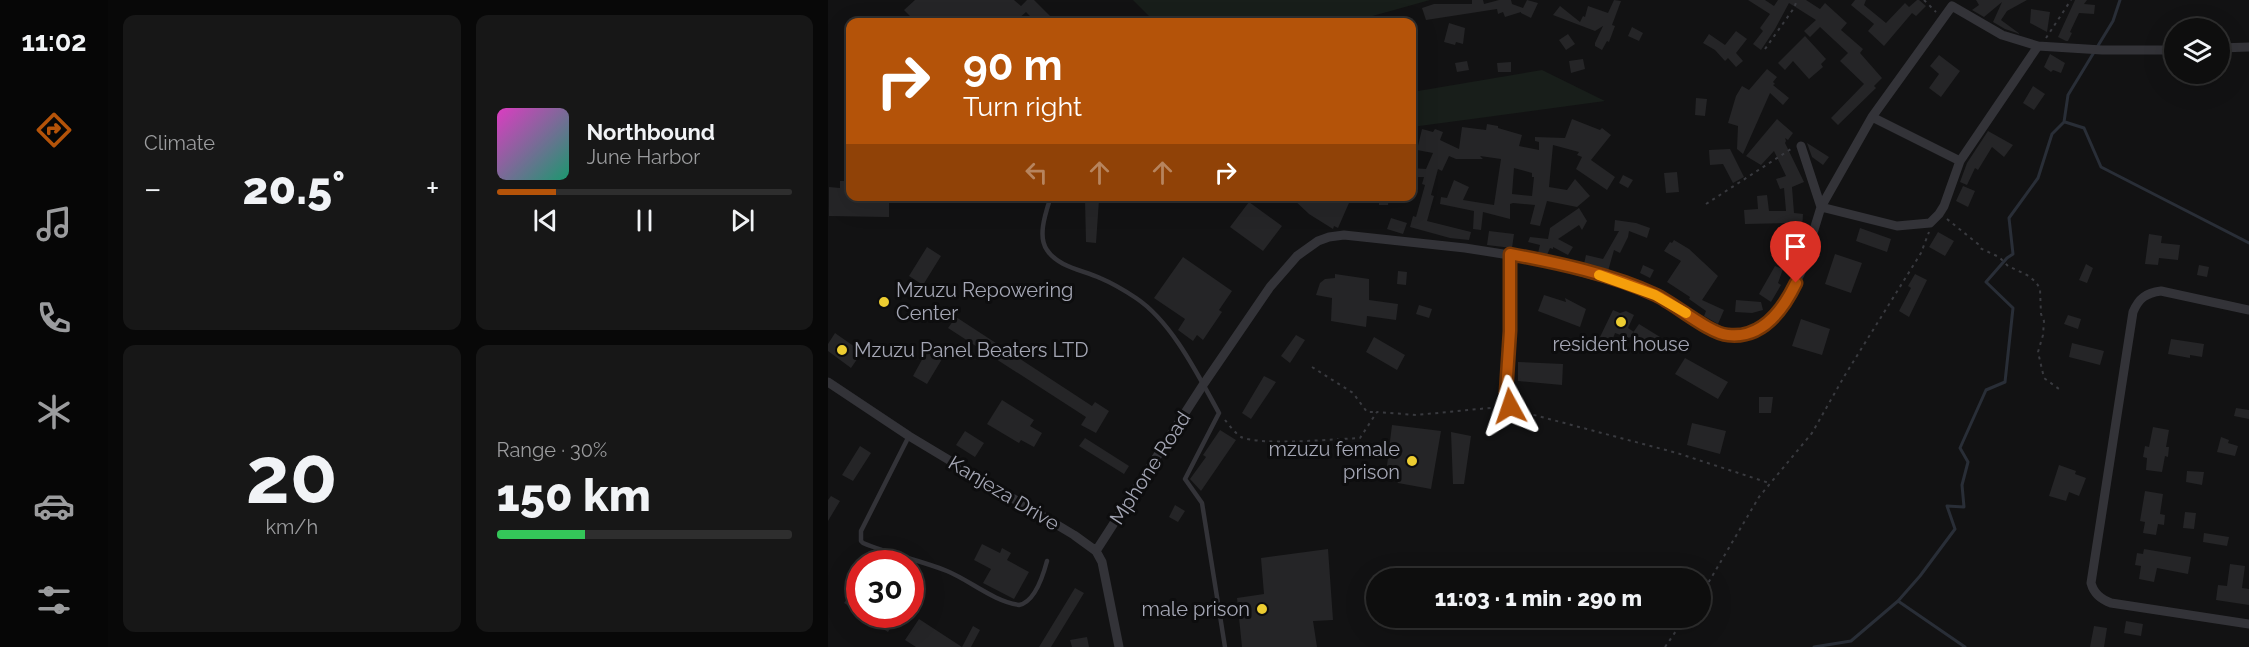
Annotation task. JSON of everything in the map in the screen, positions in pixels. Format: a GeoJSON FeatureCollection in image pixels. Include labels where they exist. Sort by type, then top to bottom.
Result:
{"type":"FeatureCollection","features":[{"type":"Feature","properties":{"kind":"street","name":"Mphone Road"},"geometry":{"type":"LineString","coordinates":[[1096,551],[1203,385],[1270,287],[1297,256],[1318,241],[1344,235],[1510,254],[1559,264],[1638,288],[1673,304],[1714,331],[1727,336],[1761,328],[1778,314],[1801,272],[1821,207],[1872,117],[1954,3]]}},
{"type":"Feature","properties":{"kind":"street"},"geometry":{"type":"LineString","coordinates":[[1954,3],[2002,35],[2038,46],[2102,50],[2164,50]]}},
{"type":"Feature","properties":{"kind":"street"},"geometry":{"type":"LineString","coordinates":[[1801,146],[1821,207],[1897,226],[1930,223],[1939,214],[1960,161],[2038,46]]}},
{"type":"Feature","properties":{"kind":"street"},"geometry":{"type":"LineString","coordinates":[[2230,48],[2249,47]]}},
{"type":"Feature","properties":{"kind":"street"},"geometry":{"type":"LineString","coordinates":[[1872,117],[1960,161]]}},
{"type":"Feature","properties":{"kind":"street"},"geometry":{"type":"LineString","coordinates":[[1510,254],[1510,331],[1506,392],[1510,406]]}},
{"type":"Feature","properties":{"kind":"street"},"geometry":{"type":"LineString","coordinates":[[2249,310],[2161,291],[2150,292],[2136,304],[2091,583],[2098,596],[2112,603],[2249,624]]}},
{"type":"Feature","properties":{"kind":"street","name":"Kanjeza Drive"},"geometry":{"type":"LineString","coordinates":[[828,382],[909,436],[1096,551]]}},
{"type":"Feature","properties":{"kind":"street"},"geometry":{"type":"LineString","coordinates":[[1096,551],[1102,562],[1119,647]]}},
{"type":"Feature","properties":{"kind":"lane"},"geometry":{"type":"LineString","coordinates":[[1050,201],[1043,232],[1047,250],[1064,264],[1123,289],[1139,300],[1167,328],[1219,413],[1185,480],[1202,503],[1225,647]]}},
{"type":"Feature","properties":{"kind":"lane"},"geometry":{"type":"LineString","coordinates":[[909,436],[861,531],[863,543],[933,566],[1019,605],[1026,603],[1033,595],[1047,561]]}},
{"type":"Feature","properties":{"kind":"path"},"geometry":{"type":"LineString","coordinates":[[1765,49],[1794,8],[1797,0]]}},
{"type":"Feature","properties":{"kind":"path"},"geometry":{"type":"LineString","coordinates":[[1924,0],[1943,18]]}},
{"type":"Feature","properties":{"kind":"path"},"geometry":{"type":"LineString","coordinates":[[2038,46],[2060,19],[2071,0]]}},
{"type":"Feature","properties":{"kind":"path"},"geometry":{"type":"LineString","coordinates":[[1706,204],[1797,145],[1801,146]]}},
{"type":"Feature","properties":{"kind":"path"},"geometry":{"type":"LineString","coordinates":[[1939,214],[1978,244],[1980,248],[1999,257],[2008,266],[2036,282],[2040,289],[2044,321],[2038,352],[2044,378],[2059,389]]}},
{"type":"Feature","properties":{"kind":"path"},"geometry":{"type":"LineString","coordinates":[[1711,579],[1769,483],[1790,462],[1812,433],[1856,356],[1921,253],[1930,223]]}},
{"type":"Feature","properties":{"kind":"path"},"geometry":{"type":"LineString","coordinates":[[1312,367],[1353,393],[1367,411],[1416,415],[1510,406],[1522,412],[1677,453],[1769,483]]}},
{"type":"Feature","properties":{"kind":"path"},"geometry":{"type":"LineString","coordinates":[[1219,413],[1241,437],[1259,440],[1312,440],[1360,438],[1377,412]]}},
{"type":"Feature","properties":{"kind":"path"},"geometry":{"type":"LineString","coordinates":[[1665,647],[1678,628]]}},
{"type":"Feature","properties":{"kind":"shaded area"},"geometry":{"type":"Polygon","coordinates":[[[1133,0],[1430,0],[1365,18],[1151,18],[1133,0]]]}},
{"type":"Feature","properties":{"kind":"shaded area"},"geometry":{"type":"Polygon","coordinates":[[[1542,70],[1605,101],[1416,126],[1416,91],[1542,70]]]}},
{"type":"Feature","properties":{"kind":"building"},"geometry":{"type":"Polygon","coordinates":[[[915,0],[1014,0],[1021,6],[1027,0],[1034,0],[1052,18],[1032,18],[1026,12],[1019,18],[912,18],[904,10],[915,0]]]}},
{"type":"Feature","properties":{"kind":"building"},"geometry":{"type":"Polygon","coordinates":[[[1472,0],[1483,0],[1484,4],[1511,0],[1512,4],[1523,8],[1527,0],[1538,3],[1531,18],[1521,12],[1505,17],[1503,12],[1498,14],[1497,9],[1426,20],[1422,8],[1434,4],[1472,4],[1472,0]]]}},
{"type":"Feature","properties":{"kind":"building"},"geometry":{"type":"Polygon","coordinates":[[[1614,0],[1621,1],[1612,25],[1615,26],[1609,42],[1607,41],[1602,50],[1595,46],[1595,43],[1603,26],[1595,31],[1553,15],[1560,6],[1580,22],[1583,16],[1585,17],[1588,6],[1608,13],[1614,0]]]}},
{"type":"Feature","properties":{"kind":"building"},"geometry":{"type":"Polygon","coordinates":[[[1748,0],[1765,0],[1774,6],[1778,0],[1806,0],[1820,9],[1825,3],[1847,23],[1841,30],[1863,49],[1860,53],[1882,78],[1874,86],[1876,88],[1838,125],[1831,118],[1864,84],[1840,61],[1848,53],[1820,27],[1810,37],[1804,31],[1816,20],[1789,3],[1761,50],[1753,44],[1763,31],[1760,28],[1770,14],[1748,0]]]}},
{"type":"Feature","properties":{"kind":"building"},"geometry":{"type":"Polygon","coordinates":[[[1855,0],[1866,0],[1864,5],[1886,23],[1905,3],[1909,7],[1919,0],[1926,6],[1916,16],[1912,13],[1884,46],[1868,31],[1874,24],[1851,5],[1855,0]]]}},
{"type":"Feature","properties":{"kind":"building"},"geometry":{"type":"Polygon","coordinates":[[[1976,0],[2027,0],[2007,11],[2001,20],[2020,34],[1993,22],[2002,2],[1984,17],[1972,10],[1979,5],[1976,0]]]}},
{"type":"Feature","properties":{"kind":"building"},"geometry":{"type":"Polygon","coordinates":[[[2075,0],[2087,0],[2084,4],[2095,5],[2094,14],[2079,13],[2070,32],[2072,33],[2066,41],[2058,37],[2075,0]]]}},
{"type":"Feature","properties":{"kind":"building"},"geometry":{"type":"Polygon","coordinates":[[[2031,9],[2050,12],[2047,32],[2030,23],[2031,9]]]}},
{"type":"Feature","properties":{"kind":"building"},"geometry":{"type":"Polygon","coordinates":[[[1449,23],[1465,28],[1463,44],[1456,42],[1455,45],[1444,42],[1449,23]]]}},
{"type":"Feature","properties":{"kind":"building"},"geometry":{"type":"Polygon","coordinates":[[[1632,27],[1643,33],[1639,41],[1628,36],[1632,27]]]}},
{"type":"Feature","properties":{"kind":"building"},"geometry":{"type":"Polygon","coordinates":[[[1736,31],[1747,39],[1736,53],[1743,61],[1736,67],[1728,58],[1725,61],[1715,50],[1703,43],[1709,34],[1725,45],[1736,31]]]}},
{"type":"Feature","properties":{"kind":"building"},"geometry":{"type":"Polygon","coordinates":[[[1568,34],[1575,44],[1566,50],[1559,40],[1568,34]]]}},
{"type":"Feature","properties":{"kind":"building"},"geometry":{"type":"Polygon","coordinates":[[[1805,36],[1826,59],[1821,64],[1823,67],[1809,79],[1793,61],[1785,70],[1778,63],[1805,36]]]}},
{"type":"Feature","properties":{"kind":"building"},"geometry":{"type":"Polygon","coordinates":[[[2050,54],[2065,63],[2061,73],[2053,70],[2051,72],[2044,67],[2050,54]]]}},
{"type":"Feature","properties":{"kind":"building"},"geometry":{"type":"Polygon","coordinates":[[[1939,55],[1960,71],[1941,97],[1929,88],[1939,74],[1930,66],[1939,55]]]}},
{"type":"Feature","properties":{"kind":"building"},"geometry":{"type":"Polygon","coordinates":[[[1583,59],[1585,69],[1571,73],[1569,61],[1583,59]]]}},
{"type":"Feature","properties":{"kind":"building"},"geometry":{"type":"Polygon","coordinates":[[[1467,61],[1469,70],[1457,72],[1455,63],[1467,61]]]}},
{"type":"Feature","properties":{"kind":"building"},"geometry":{"type":"Polygon","coordinates":[[[1511,62],[1511,72],[1498,72],[1497,63],[1511,62]]]}},
{"type":"Feature","properties":{"kind":"building"},"geometry":{"type":"Polygon","coordinates":[[[1767,69],[1777,77],[1773,85],[1789,98],[1783,105],[1770,93],[1743,154],[1737,149],[1738,126],[1728,123],[1736,96],[1742,86],[1749,90],[1767,69]]]}},
{"type":"Feature","properties":{"kind":"building"},"geometry":{"type":"Polygon","coordinates":[[[2033,86],[2045,94],[2034,110],[2023,103],[2033,86]]]}},
{"type":"Feature","properties":{"kind":"building"},"geometry":{"type":"Polygon","coordinates":[[[1696,98],[1707,99],[1705,116],[1695,115],[1696,98]]]}},
{"type":"Feature","properties":{"kind":"building"},"geometry":{"type":"Polygon","coordinates":[[[1572,119],[1600,130],[1602,128],[1611,135],[1591,160],[1615,177],[1607,190],[1576,169],[1582,157],[1577,155],[1579,152],[1553,145],[1549,187],[1567,190],[1575,179],[1590,196],[1577,207],[1547,201],[1540,226],[1530,224],[1535,205],[1513,203],[1510,204],[1510,219],[1483,212],[1481,230],[1473,229],[1474,211],[1440,204],[1441,197],[1447,198],[1454,180],[1469,187],[1463,200],[1494,205],[1501,159],[1480,156],[1483,159],[1456,159],[1449,156],[1442,171],[1438,169],[1427,221],[1471,232],[1469,240],[1450,238],[1410,227],[1413,216],[1416,217],[1425,185],[1422,184],[1424,177],[1416,177],[1416,168],[1426,169],[1433,153],[1417,150],[1422,129],[1433,132],[1435,129],[1443,132],[1440,140],[1459,149],[1462,127],[1486,130],[1487,124],[1498,126],[1498,128],[1522,135],[1519,146],[1539,150],[1539,142],[1535,141],[1535,137],[1565,138],[1572,119]],[[1514,168],[1512,194],[1532,196],[1534,177],[1532,173],[1514,168]]]}},
{"type":"Feature","properties":{"kind":"building"},"geometry":{"type":"Polygon","coordinates":[[[1777,119],[1793,133],[1788,140],[1785,138],[1785,143],[1804,182],[1792,187],[1794,213],[1803,214],[1802,230],[1797,229],[1795,237],[1778,250],[1787,223],[1745,224],[1744,210],[1758,209],[1757,196],[1767,195],[1769,211],[1786,211],[1784,188],[1780,189],[1776,179],[1786,176],[1774,151],[1761,165],[1746,156],[1777,119]]]}},
{"type":"Feature","properties":{"kind":"building"},"geometry":{"type":"Polygon","coordinates":[[[1988,131],[2013,145],[2004,157],[1992,147],[1978,170],[1975,168],[1967,185],[1960,182],[1967,163],[1988,131]]]}},
{"type":"Feature","properties":{"kind":"building"},"geometry":{"type":"Polygon","coordinates":[[[1807,143],[1829,157],[1823,165],[1812,157],[1807,143]]]}},
{"type":"Feature","properties":{"kind":"building"},"geometry":{"type":"Polygon","coordinates":[[[1730,149],[1744,177],[1733,183],[1723,164],[1710,165],[1709,150],[1730,149]]]}},
{"type":"Feature","properties":{"kind":"building"},"geometry":{"type":"Polygon","coordinates":[[[1677,172],[1679,192],[1666,193],[1664,173],[1677,172]]]}},
{"type":"Feature","properties":{"kind":"building"},"geometry":{"type":"Polygon","coordinates":[[[1623,175],[1633,180],[1628,188],[1619,183],[1623,175]]]}},
{"type":"Feature","properties":{"kind":"building"},"geometry":{"type":"Polygon","coordinates":[[[840,181],[846,181],[846,201],[889,201],[889,217],[829,216],[829,187],[840,188],[840,181]]]}},
{"type":"Feature","properties":{"kind":"building"},"geometry":{"type":"Polygon","coordinates":[[[1963,186],[1975,191],[1968,207],[1956,201],[1963,186]]]}},
{"type":"Feature","properties":{"kind":"building"},"geometry":{"type":"Polygon","coordinates":[[[1085,201],[1099,201],[1096,243],[1086,242],[1085,201]]]}},
{"type":"Feature","properties":{"kind":"building"},"geometry":{"type":"Polygon","coordinates":[[[1295,201],[1350,201],[1338,228],[1334,226],[1333,229],[1309,214],[1295,201]]]}},
{"type":"Feature","properties":{"kind":"building"},"geometry":{"type":"Polygon","coordinates":[[[1379,201],[1388,201],[1388,205],[1379,205],[1379,201]]]}},
{"type":"Feature","properties":{"kind":"building"},"geometry":{"type":"Polygon","coordinates":[[[1249,202],[1282,226],[1263,251],[1230,227],[1249,202]]]}},
{"type":"Feature","properties":{"kind":"building"},"geometry":{"type":"Polygon","coordinates":[[[1579,208],[1587,221],[1582,230],[1579,225],[1558,239],[1573,247],[1568,255],[1553,247],[1547,255],[1538,253],[1540,245],[1528,242],[1530,237],[1548,239],[1550,228],[1579,208]]]}},
{"type":"Feature","properties":{"kind":"building"},"geometry":{"type":"Polygon","coordinates":[[[1391,218],[1407,223],[1403,234],[1387,229],[1391,218]]]}},
{"type":"Feature","properties":{"kind":"building"},"geometry":{"type":"Polygon","coordinates":[[[1615,220],[1650,228],[1647,238],[1629,231],[1620,253],[1614,250],[1608,271],[1584,264],[1586,255],[1603,259],[1619,231],[1614,231],[1615,220]]]}},
{"type":"Feature","properties":{"kind":"building"},"geometry":{"type":"Polygon","coordinates":[[[1860,228],[1891,239],[1887,252],[1856,241],[1860,228]]]}},
{"type":"Feature","properties":{"kind":"building"},"geometry":{"type":"Polygon","coordinates":[[[1489,231],[1514,234],[1512,248],[1487,245],[1489,231]]]}},
{"type":"Feature","properties":{"kind":"building"},"geometry":{"type":"Polygon","coordinates":[[[1938,232],[1954,241],[1945,256],[1929,247],[1938,232]]]}},
{"type":"Feature","properties":{"kind":"building"},"geometry":{"type":"Polygon","coordinates":[[[2149,234],[2162,236],[2161,243],[2180,245],[2178,260],[2159,258],[2158,265],[2145,264],[2149,234]]]}},
{"type":"Feature","properties":{"kind":"building"},"geometry":{"type":"Polygon","coordinates":[[[1674,240],[1689,249],[1718,276],[1702,300],[1724,310],[1718,324],[1704,316],[1706,311],[1689,299],[1690,297],[1667,282],[1681,261],[1664,251],[1674,240]]]}},
{"type":"Feature","properties":{"kind":"building"},"geometry":{"type":"Polygon","coordinates":[[[927,247],[941,256],[923,285],[909,276],[927,247]]]}},
{"type":"Feature","properties":{"kind":"building"},"geometry":{"type":"Polygon","coordinates":[[[1835,254],[1862,263],[1851,293],[1825,284],[1835,254]]]}},
{"type":"Feature","properties":{"kind":"building"},"geometry":{"type":"Polygon","coordinates":[[[1183,257],[1232,291],[1219,310],[1222,312],[1203,340],[1197,335],[1193,341],[1178,330],[1185,319],[1154,298],[1183,257]]]}},
{"type":"Feature","properties":{"kind":"building"},"geometry":{"type":"Polygon","coordinates":[[[2086,264],[2093,268],[2087,283],[2079,280],[2086,264]]]}},
{"type":"Feature","properties":{"kind":"building"},"geometry":{"type":"Polygon","coordinates":[[[1643,265],[1654,270],[1650,278],[1640,273],[1643,265]]]}},
{"type":"Feature","properties":{"kind":"building"},"geometry":{"type":"Polygon","coordinates":[[[2199,265],[2209,267],[2207,277],[2197,275],[2199,265]]]}},
{"type":"Feature","properties":{"kind":"building"},"geometry":{"type":"Polygon","coordinates":[[[1775,266],[1783,269],[1778,283],[1781,285],[1771,302],[1759,294],[1775,266]]]}},
{"type":"Feature","properties":{"kind":"building"},"geometry":{"type":"Polygon","coordinates":[[[1398,271],[1407,272],[1406,285],[1397,284],[1398,271]]]}},
{"type":"Feature","properties":{"kind":"building"},"geometry":{"type":"Polygon","coordinates":[[[1335,274],[1369,279],[1369,300],[1398,304],[1396,320],[1367,316],[1366,327],[1331,321],[1332,298],[1316,295],[1320,283],[1325,279],[1335,278],[1335,274]]]}},
{"type":"Feature","properties":{"kind":"building"},"geometry":{"type":"Polygon","coordinates":[[[1915,274],[1927,280],[1909,317],[1899,311],[1911,288],[1908,286],[1915,274]]]}},
{"type":"Feature","properties":{"kind":"building"},"geometry":{"type":"Polygon","coordinates":[[[1544,295],[1566,302],[1565,298],[1586,309],[1580,327],[1538,311],[1544,295]]]}},
{"type":"Feature","properties":{"kind":"building"},"geometry":{"type":"Polygon","coordinates":[[[1736,300],[1761,302],[1763,310],[1752,313],[1735,312],[1736,300]]]}},
{"type":"Feature","properties":{"kind":"building"},"geometry":{"type":"Polygon","coordinates":[[[1419,305],[1432,309],[1429,318],[1416,314],[1419,305]]]}},
{"type":"Feature","properties":{"kind":"building","name":"resident house"},"geometry":{"type":"Polygon","coordinates":[[[1613,310],[1620,313],[1626,311],[1634,315],[1628,328],[1634,332],[1629,338],[1615,333],[1612,341],[1600,337],[1613,310]]]}},
{"type":"Feature","properties":{"kind":"building"},"geometry":{"type":"Polygon","coordinates":[[[2068,315],[2081,319],[2078,329],[2064,324],[2068,315]]]}},
{"type":"Feature","properties":{"kind":"building"},"geometry":{"type":"Polygon","coordinates":[[[956,317],[1092,406],[1095,402],[1109,411],[1096,433],[1081,425],[1086,417],[948,328],[956,317]]]}},
{"type":"Feature","properties":{"kind":"building"},"geometry":{"type":"Polygon","coordinates":[[[1801,319],[1830,329],[1822,355],[1792,346],[1801,319]]]}},
{"type":"Feature","properties":{"kind":"building"},"geometry":{"type":"Polygon","coordinates":[[[1639,324],[1660,337],[1653,348],[1630,337],[1639,324]]]}},
{"type":"Feature","properties":{"kind":"building"},"geometry":{"type":"Polygon","coordinates":[[[835,333],[862,352],[851,368],[828,351],[828,344],[835,333]]]}},
{"type":"Feature","properties":{"kind":"building"},"geometry":{"type":"Polygon","coordinates":[[[1296,335],[1305,340],[1290,363],[1281,356],[1296,335]]]}},
{"type":"Feature","properties":{"kind":"building"},"geometry":{"type":"Polygon","coordinates":[[[1374,337],[1405,355],[1397,370],[1366,352],[1374,337]]]}},
{"type":"Feature","properties":{"kind":"building"},"geometry":{"type":"Polygon","coordinates":[[[2171,339],[2204,344],[2202,357],[2190,355],[2190,358],[2168,354],[2171,339]]]}},
{"type":"Feature","properties":{"kind":"building"},"geometry":{"type":"Polygon","coordinates":[[[2072,343],[2104,351],[2100,365],[2069,357],[2072,343]]]}},
{"type":"Feature","properties":{"kind":"building"},"geometry":{"type":"Polygon","coordinates":[[[930,345],[945,354],[927,384],[913,376],[930,345]]]}},
{"type":"Feature","properties":{"kind":"building"},"geometry":{"type":"Polygon","coordinates":[[[1685,358],[1728,382],[1718,399],[1675,374],[1685,358]]]}},
{"type":"Feature","properties":{"kind":"building"},"geometry":{"type":"Polygon","coordinates":[[[1518,362],[1563,364],[1562,385],[1518,381],[1518,362]]]}},
{"type":"Feature","properties":{"kind":"building"},"geometry":{"type":"Polygon","coordinates":[[[1264,376],[1276,382],[1251,419],[1242,413],[1264,376]]]}},
{"type":"Feature","properties":{"kind":"building"},"geometry":{"type":"Polygon","coordinates":[[[1759,397],[1773,397],[1771,413],[1759,413],[1759,397]]]}},
{"type":"Feature","properties":{"kind":"building"},"geometry":{"type":"Polygon","coordinates":[[[1002,400],[1034,420],[1030,426],[1042,433],[1034,447],[1021,440],[1019,443],[987,424],[1002,400]]]}},
{"type":"Feature","properties":{"kind":"building"},"geometry":{"type":"Polygon","coordinates":[[[2236,408],[2249,410],[2249,419],[2234,416],[2236,408]]]}},
{"type":"Feature","properties":{"kind":"building"},"geometry":{"type":"Polygon","coordinates":[[[1692,423],[1726,431],[1720,454],[1687,445],[1692,423]]]}},
{"type":"Feature","properties":{"kind":"building","name":"mzuzu female prison"},"geometry":{"type":"Polygon","coordinates":[[[1392,425],[1441,431],[1431,489],[1398,483],[1394,475],[1386,474],[1392,425]]]}},
{"type":"Feature","properties":{"kind":"building"},"geometry":{"type":"Polygon","coordinates":[[[2153,427],[2169,430],[2166,447],[2169,447],[2168,457],[2165,456],[2162,472],[2146,470],[2147,458],[2143,457],[2145,446],[2149,447],[2153,427]]]}},
{"type":"Feature","properties":{"kind":"building"},"geometry":{"type":"Polygon","coordinates":[[[1220,430],[1236,440],[1201,491],[1190,479],[1206,457],[1203,455],[1220,430]]]}},
{"type":"Feature","properties":{"kind":"building"},"geometry":{"type":"Polygon","coordinates":[[[965,431],[984,443],[975,457],[956,445],[965,431]]]}},
{"type":"Feature","properties":{"kind":"building"},"geometry":{"type":"Polygon","coordinates":[[[1451,432],[1471,436],[1464,484],[1453,484],[1451,432]]]}},
{"type":"Feature","properties":{"kind":"building"},"geometry":{"type":"Polygon","coordinates":[[[2221,437],[2229,440],[2228,443],[2238,446],[2235,456],[2217,452],[2221,437]]]}},
{"type":"Feature","properties":{"kind":"building"},"geometry":{"type":"Polygon","coordinates":[[[1085,438],[1129,466],[1124,474],[1079,446],[1085,438]]]}},
{"type":"Feature","properties":{"kind":"building"},"geometry":{"type":"Polygon","coordinates":[[[860,446],[871,453],[853,481],[842,475],[860,446]]]}},
{"type":"Feature","properties":{"kind":"building"},"geometry":{"type":"Polygon","coordinates":[[[2059,465],[2076,471],[2075,474],[2086,478],[2079,496],[2069,492],[2066,501],[2049,496],[2059,465]]]}},
{"type":"Feature","properties":{"kind":"building"},"geometry":{"type":"Polygon","coordinates":[[[2187,471],[2204,472],[2202,485],[2186,482],[2187,471]]]}},
{"type":"Feature","properties":{"kind":"building"},"geometry":{"type":"Polygon","coordinates":[[[2145,491],[2163,494],[2160,514],[2165,515],[2164,525],[2158,524],[2156,535],[2143,533],[2145,522],[2140,521],[2145,491]]]}},
{"type":"Feature","properties":{"kind":"building"},"geometry":{"type":"Polygon","coordinates":[[[831,496],[840,501],[828,521],[828,500],[831,496]]]}},
{"type":"Feature","properties":{"kind":"building"},"geometry":{"type":"Polygon","coordinates":[[[1175,505],[1185,511],[1178,522],[1169,517],[1175,505]]]}},
{"type":"Feature","properties":{"kind":"building"},"geometry":{"type":"Polygon","coordinates":[[[2185,512],[2196,513],[2194,529],[2183,528],[2185,512]]]}},
{"type":"Feature","properties":{"kind":"building"},"geometry":{"type":"Polygon","coordinates":[[[2204,533],[2229,537],[2227,546],[2203,542],[2204,533]]]}},
{"type":"Feature","properties":{"kind":"building"},"geometry":{"type":"Polygon","coordinates":[[[982,544],[1000,553],[1002,548],[1011,553],[1007,560],[1029,572],[1014,599],[983,583],[991,569],[974,560],[982,544]]]}},
{"type":"Feature","properties":{"kind":"building"},"geometry":{"type":"Polygon","coordinates":[[[1328,549],[1333,620],[1313,621],[1317,647],[1242,647],[1237,598],[1264,594],[1261,558],[1328,549]]]}},
{"type":"Feature","properties":{"kind":"building"},"geometry":{"type":"Polygon","coordinates":[[[2144,549],[2191,557],[2188,574],[2157,568],[2154,582],[2139,579],[2141,566],[2135,565],[2137,553],[2143,554],[2144,549]]]}},
{"type":"Feature","properties":{"kind":"building"},"geometry":{"type":"Polygon","coordinates":[[[2230,564],[2245,566],[2242,588],[2249,589],[2249,605],[2216,600],[2218,585],[2227,586],[2230,564]]]}},
{"type":"Feature","properties":{"kind":"building"},"geometry":{"type":"Polygon","coordinates":[[[1075,588],[1084,593],[1051,647],[1039,647],[1075,588]]]}},
{"type":"Feature","properties":{"kind":"building"},"geometry":{"type":"Polygon","coordinates":[[[2126,621],[2143,624],[2141,636],[2124,633],[2126,621]]]}},
{"type":"Feature","properties":{"kind":"building"},"geometry":{"type":"Polygon","coordinates":[[[924,622],[962,647],[916,647],[905,640],[913,628],[924,628],[924,622]]]}},
{"type":"Feature","properties":{"kind":"building"},"geometry":{"type":"Polygon","coordinates":[[[973,626],[980,630],[971,647],[962,647],[973,626]]]}},
{"type":"Feature","properties":{"kind":"building"},"geometry":{"type":"Polygon","coordinates":[[[2094,626],[2107,628],[2104,647],[2090,647],[2094,626]]]}},
{"type":"Feature","properties":{"kind":"building"},"geometry":{"type":"Polygon","coordinates":[[[1087,637],[1089,647],[1072,647],[1070,640],[1087,637]]]}},
{"type":"Feature","properties":{"kind":"waterway"},"geometry":{"type":"LineString","coordinates":[[1814,647],[1851,641],[1898,601],[1955,529],[1947,506],[1964,507],[1962,485],[1968,462],[1960,448],[1986,390],[2005,382],[2013,308],[1986,282],[2013,254],[2009,218],[2038,178],[2052,134],[2064,122],[2068,95],[2113,21],[2120,0]]}},
{"type":"Feature","properties":{"kind":"waterway"},"geometry":{"type":"LineString","coordinates":[[2065,122],[2084,128],[2101,167],[2249,243]]}},
{"type":"Feature","properties":{"kind":"waterway"},"geometry":{"type":"LineString","coordinates":[[1898,601],[1965,647]]}},
{"type":"Feature","properties":{"kind":"slow traffic"},"geometry":{"type":"LineString","coordinates":[[1599,275],[1655,295],[1686,313]]}},
{"type":"Feature","properties":{"kind":"place","name":"Mzuzu Repowering Center"},"geometry":{"type":"Point","coordinates":[884,302]}},
{"type":"Feature","properties":{"kind":"place","name":"resident house"},"geometry":{"type":"Point","coordinates":[1621,322]}},
{"type":"Feature","properties":{"kind":"place","name":"Mzuzu Panel Beaters LTD"},"geometry":{"type":"Point","coordinates":[842,350]}},
{"type":"Feature","properties":{"kind":"place","name":"mzuzu female prison"},"geometry":{"type":"Point","coordinates":[1412,461]}},
{"type":"Feature","properties":{"kind":"place","name":"male prison"},"geometry":{"type":"Point","coordinates":[1262,609]}},
{"type":"Feature","properties":{"kind":"route"},"geometry":{"type":"LineString","coordinates":[[1510,406],[1506,392],[1510,331],[1510,254],[1559,264],[1638,288],[1673,304],[1703,325],[1727,336],[1761,328],[1778,314],[1796,283]]}}]}
